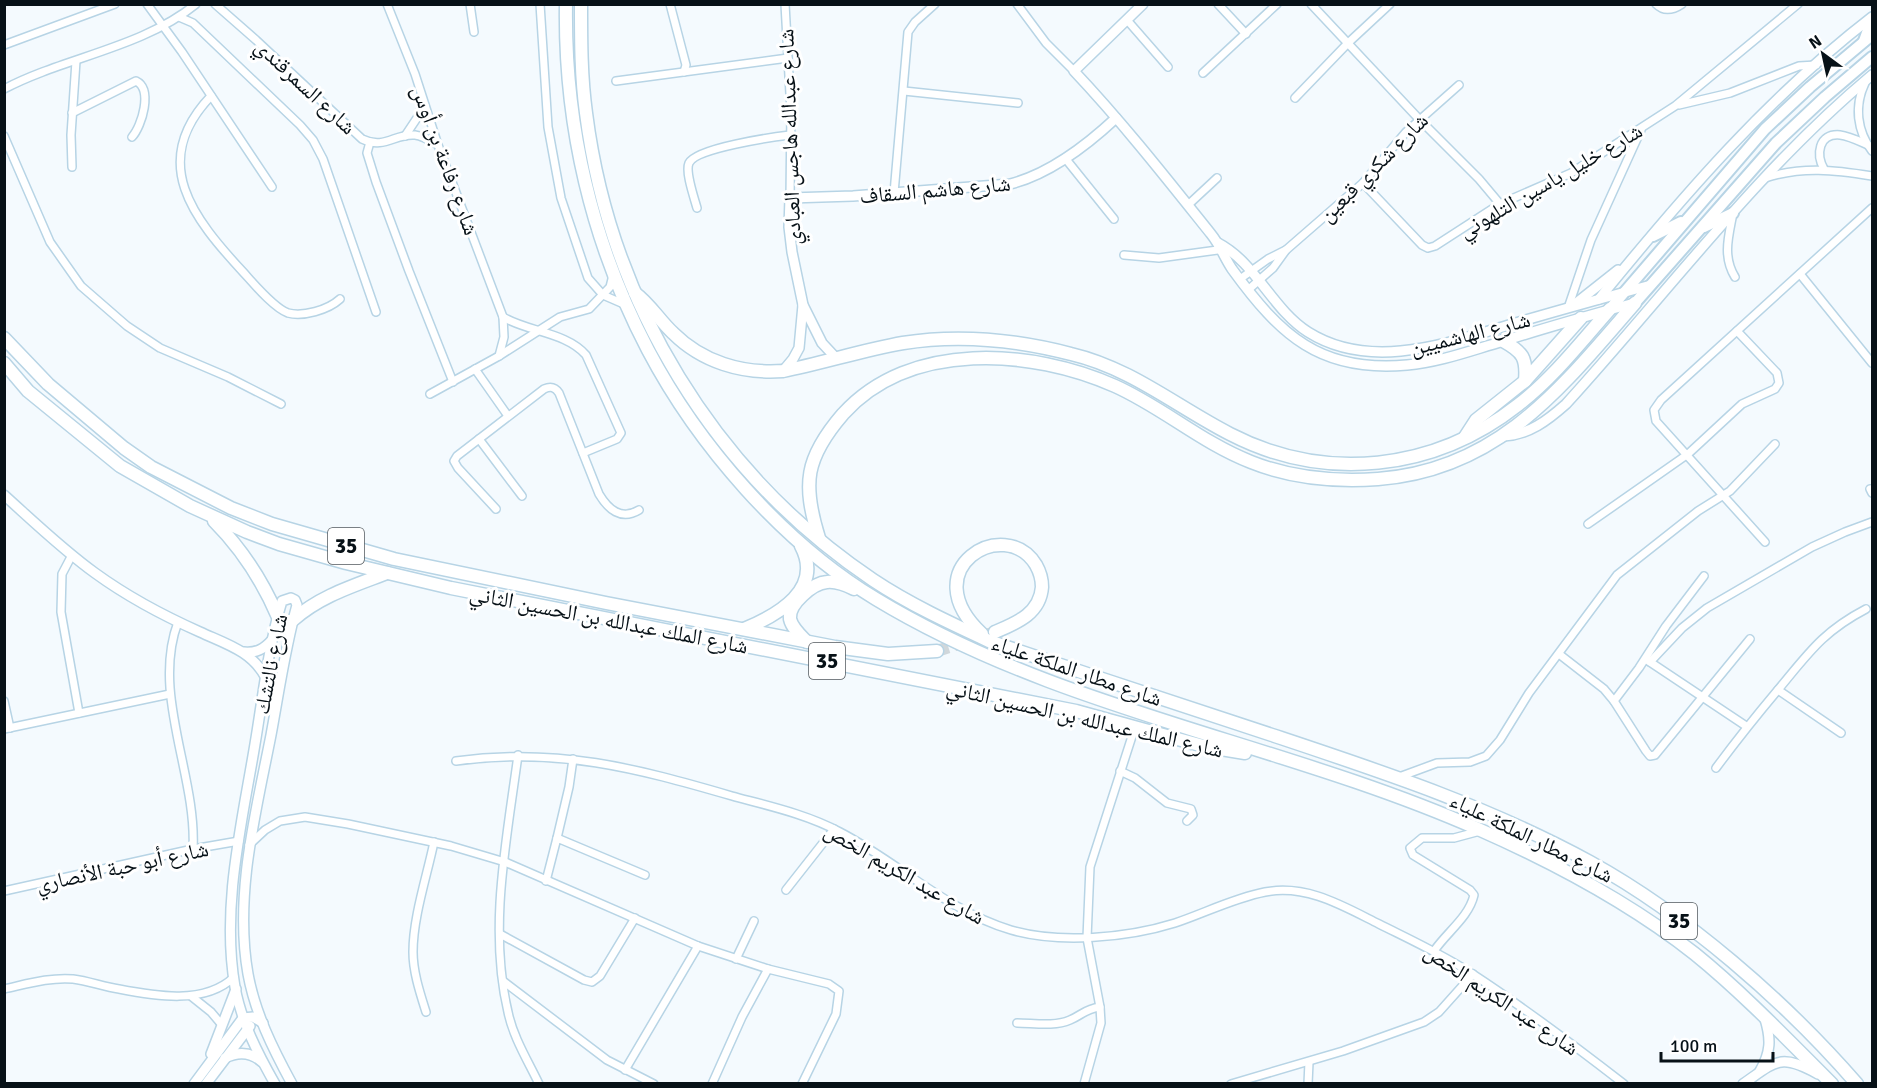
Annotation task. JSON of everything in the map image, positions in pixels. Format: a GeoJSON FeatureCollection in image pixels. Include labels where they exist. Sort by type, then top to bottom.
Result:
{"type":"FeatureCollection","features":[{"type":"Feature","properties":{"kind":"highway","name":"شارع مطار الملكة علياء"},"geometry":{"type":"LineString","coordinates":[[566,4],[567,48],[576,135],[593,216],[626,305],[662,375],[697,428],[739,481],[799,540],[874,598],[951,639],[1012,666],[1087,694],[1371,787],[1482,830],[1578,879],[1667,934],[1697,956],[1830,1082]]}},
{"type":"Feature","properties":{"kind":"highway","name":"شارع مطار الملكة علياء"},"geometry":{"type":"LineString","coordinates":[[581,4],[582,78],[589,135],[606,214],[645,319],[666,358],[708,424],[770,495],[819,539],[873,580],[936,616],[1422,785],[1468,803],[1562,848],[1617,878],[1706,941],[1793,1016],[1857,1083]]}},
{"type":"Feature","properties":{"kind":"highway"},"geometry":{"type":"LineString","coordinates":[[634,292],[650,305],[676,336],[702,355],[741,369],[765,372],[783,371],[909,343],[952,339],[1000,341],[1047,348],[1074,354],[1113,368],[1150,386],[1228,434],[1269,451],[1309,462],[1335,464],[1391,463],[1419,456],[1464,438],[1510,412],[1533,392],[1610,309]]}},
{"type":"Feature","properties":{"kind":"highway"},"geometry":{"type":"LineString","coordinates":[[819,539],[810,509],[808,485],[813,463],[826,437],[851,406],[876,387],[909,372],[950,361],[976,358],[1020,360],[1087,376],[1133,395],[1204,439],[1258,464],[1314,478],[1380,479],[1439,467],[1503,436],[1549,399],[1635,303]]}},
{"type":"Feature","properties":{"kind":"highway"},"geometry":{"type":"LineString","coordinates":[[1464,438],[1476,420],[1525,381],[1581,318]]}},
{"type":"Feature","properties":{"kind":"highway","name":"شارع الملك عبدالله بن الحسين الثاني"},"geometry":{"type":"LineString","coordinates":[[4,338],[48,384],[124,448],[151,467],[231,508],[263,520],[394,559],[595,601],[878,654],[937,651]]}},
{"type":"Feature","properties":{"kind":"highway"},"geometry":{"type":"LineString","coordinates":[[1503,341],[1523,356],[1526,365],[1525,381]]}},
{"type":"Feature","properties":{"kind":"highway","name":"شارع الملك عبدالله بن الحسين الثاني"},"geometry":{"type":"LineString","coordinates":[[4,363],[28,391],[113,460],[159,490],[209,516],[279,544],[327,559],[490,596],[1076,711],[1203,746],[1240,753],[1266,754]]}},
{"type":"Feature","properties":{"kind":"highway"},"geometry":{"type":"LineString","coordinates":[[1258,464],[1269,451]]}},
{"type":"Feature","properties":{"kind":"highway"},"geometry":{"type":"LineString","coordinates":[[209,516],[244,556],[263,585],[278,616]]}},
{"type":"Feature","properties":{"kind":"highway"},"geometry":{"type":"LineString","coordinates":[[743,629],[763,621],[782,609],[805,583],[809,565],[799,540]]}},
{"type":"Feature","properties":{"kind":"highway","name":"35"},"geometry":{"type":"LineString","coordinates":[[996,546],[1011,546],[1027,553],[1033,560],[1041,579],[1040,595],[1032,612],[1024,619],[992,636],[974,627],[962,612],[955,592],[956,580],[963,564],[978,551],[996,546]]}},
{"type":"Feature","properties":{"kind":"highway"},"geometry":{"type":"LineString","coordinates":[[293,620],[330,594],[387,573]]}},
{"type":"Feature","properties":{"kind":"highway"},"geometry":{"type":"LineString","coordinates":[[807,642],[793,627],[790,617],[796,603],[813,587],[825,582],[837,582],[874,598]]}},
{"type":"Feature","properties":{"kind":"main road"},"geometry":{"type":"LineString","coordinates":[[1863,43],[1872,18]]}},
{"type":"Feature","properties":{"kind":"main road"},"geometry":{"type":"LineString","coordinates":[[1610,309],[1765,129],[1810,87],[1872,35]]}},
{"type":"Feature","properties":{"kind":"main road"},"geometry":{"type":"LineString","coordinates":[[1635,303],[1792,127],[1872,57]]}},
{"type":"Feature","properties":{"kind":"main road"},"geometry":{"type":"LineString","coordinates":[[1699,229],[1733,213]]}},
{"type":"Feature","properties":{"kind":"main road"},"geometry":{"type":"LineString","coordinates":[[1653,236],[1687,219]]}},
{"type":"Feature","properties":{"kind":"street"},"geometry":{"type":"LineString","coordinates":[[4,45],[115,4]]}},
{"type":"Feature","properties":{"kind":"street"},"geometry":{"type":"LineString","coordinates":[[147,4],[272,187]]}},
{"type":"Feature","properties":{"kind":"street"},"geometry":{"type":"LineString","coordinates":[[4,89],[46,70],[76,61],[163,26],[196,4]]}},
{"type":"Feature","properties":{"kind":"street","name":"شارع السمرقندي"},"geometry":{"type":"LineString","coordinates":[[215,4],[346,125],[370,142],[383,143],[405,136],[421,136],[438,145]]}},
{"type":"Feature","properties":{"kind":"street","name":"شارع رفاعة بن أوس"},"geometry":{"type":"LineString","coordinates":[[387,4],[415,74],[438,145],[503,317],[504,337],[499,356]]}},
{"type":"Feature","properties":{"kind":"street"},"geometry":{"type":"LineString","coordinates":[[470,4],[474,32]]}},
{"type":"Feature","properties":{"kind":"street"},"geometry":{"type":"LineString","coordinates":[[540,4],[548,127],[556,181],[582,267],[590,282],[603,295],[626,305]]}},
{"type":"Feature","properties":{"kind":"street"},"geometry":{"type":"LineString","coordinates":[[670,4],[686,64],[684,72]]}},
{"type":"Feature","properties":{"kind":"street","name":"شارع عبدالله هاجس العبادي"},"geometry":{"type":"LineString","coordinates":[[785,4],[790,135],[789,226],[792,252],[803,305],[822,344],[836,358]]}},
{"type":"Feature","properties":{"kind":"street"},"geometry":{"type":"LineString","coordinates":[[894,193],[908,32],[915,22],[935,4]]}},
{"type":"Feature","properties":{"kind":"street"},"geometry":{"type":"LineString","coordinates":[[1017,4],[1046,43],[1116,118]]}},
{"type":"Feature","properties":{"kind":"street"},"geometry":{"type":"LineString","coordinates":[[1074,71],[1143,4]]}},
{"type":"Feature","properties":{"kind":"street"},"geometry":{"type":"LineString","coordinates":[[1218,4],[1246,34]]}},
{"type":"Feature","properties":{"kind":"street"},"geometry":{"type":"LineString","coordinates":[[1203,73],[1277,4]]}},
{"type":"Feature","properties":{"kind":"street"},"geometry":{"type":"LineString","coordinates":[[1311,4],[1479,179],[1500,204]]}},
{"type":"Feature","properties":{"kind":"street"},"geometry":{"type":"LineString","coordinates":[[1295,98],[1348,43],[1390,4]]}},
{"type":"Feature","properties":{"kind":"street"},"geometry":{"type":"LineString","coordinates":[[1656,4],[1661,9],[1669,9],[1682,4]]}},
{"type":"Feature","properties":{"kind":"street","name":"شارع خليل ياسين التلهوني"},"geometry":{"type":"LineString","coordinates":[[1363,183],[1416,240],[1428,248],[1442,242],[1500,204],[1571,173],[1675,106],[1798,4]]}},
{"type":"Feature","properties":{"kind":"street"},"geometry":{"type":"LineString","coordinates":[[179,17],[193,23],[313,140],[322,159],[376,312]]}},
{"type":"Feature","properties":{"kind":"street"},"geometry":{"type":"LineString","coordinates":[[1581,318],[1740,136],[1779,97],[1846,37],[1872,18]]}},
{"type":"Feature","properties":{"kind":"street"},"geometry":{"type":"LineString","coordinates":[[1126,20],[1168,67]]}},
{"type":"Feature","properties":{"kind":"street"},"geometry":{"type":"LineString","coordinates":[[615,81],[788,58]]}},
{"type":"Feature","properties":{"kind":"street"},"geometry":{"type":"LineString","coordinates":[[72,167],[72,113],[76,61]]}},
{"type":"Feature","properties":{"kind":"street"},"geometry":{"type":"LineString","coordinates":[[1675,106],[1700,102],[1730,93],[1799,66],[1816,65]]}},
{"type":"Feature","properties":{"kind":"street"},"geometry":{"type":"LineString","coordinates":[[1869,77],[1860,96],[1858,113],[1861,129],[1870,148]]}},
{"type":"Feature","properties":{"kind":"street"},"geometry":{"type":"LineString","coordinates":[[1503,436],[1516,435],[1539,425],[1566,404],[1763,179],[1811,130],[1869,77]]}},
{"type":"Feature","properties":{"kind":"street"},"geometry":{"type":"LineString","coordinates":[[72,113],[136,81],[139,82],[143,87],[145,100],[138,130],[132,137]]}},
{"type":"Feature","properties":{"kind":"street","name":"شارع شكري قبعين"},"geometry":{"type":"LineString","coordinates":[[1248,290],[1273,268],[1287,250],[1363,183],[1392,146],[1419,119],[1459,85]]}},
{"type":"Feature","properties":{"kind":"street"},"geometry":{"type":"LineString","coordinates":[[904,91],[1018,103]]}},
{"type":"Feature","properties":{"kind":"street"},"geometry":{"type":"LineString","coordinates":[[211,96],[196,114],[182,139],[180,167],[187,197],[212,235],[243,272],[282,309],[296,314],[322,309],[339,299]]}},
{"type":"Feature","properties":{"kind":"street"},"geometry":{"type":"LineString","coordinates":[[405,136],[419,115],[423,100]]}},
{"type":"Feature","properties":{"kind":"street","name":"شارع هاشم السقاف"},"geometry":{"type":"LineString","coordinates":[[790,198],[828,198],[1010,184],[1034,176],[1065,158],[1116,118]]}},
{"type":"Feature","properties":{"kind":"street","name":"شارع الهاشميين"},"geometry":{"type":"LineString","coordinates":[[1116,118],[1222,247],[1240,279],[1271,318],[1294,338],[1323,355],[1344,362],[1390,366],[1445,359],[1635,303]]}},
{"type":"Feature","properties":{"kind":"street"},"geometry":{"type":"LineString","coordinates":[[1570,307],[1591,240],[1642,127]]}},
{"type":"Feature","properties":{"kind":"street"},"geometry":{"type":"LineString","coordinates":[[697,208],[688,172],[693,158],[702,153],[745,142],[790,135]]}},
{"type":"Feature","properties":{"kind":"street"},"geometry":{"type":"LineString","coordinates":[[4,136],[50,242],[81,286],[127,326],[160,348],[228,377],[281,404]]}},
{"type":"Feature","properties":{"kind":"street"},"geometry":{"type":"LineString","coordinates":[[1824,169],[1819,160],[1819,151],[1822,143],[1829,137],[1843,136],[1870,148]]}},
{"type":"Feature","properties":{"kind":"street"},"geometry":{"type":"LineString","coordinates":[[370,142],[367,153],[376,182],[453,381]]}},
{"type":"Feature","properties":{"kind":"street"},"geometry":{"type":"LineString","coordinates":[[1065,158],[1114,219]]}},
{"type":"Feature","properties":{"kind":"street"},"geometry":{"type":"LineString","coordinates":[[1763,179],[1797,171],[1824,169],[1872,176]]}},
{"type":"Feature","properties":{"kind":"street"},"geometry":{"type":"LineString","coordinates":[[1188,205],[1217,178]]}},
{"type":"Feature","properties":{"kind":"street"},"geometry":{"type":"LineString","coordinates":[[1765,542],[1722,496],[1688,454],[1656,422],[1654,410],[1661,400],[1872,208]]}},
{"type":"Feature","properties":{"kind":"street"},"geometry":{"type":"LineString","coordinates":[[1733,213],[1727,255],[1735,277]]}},
{"type":"Feature","properties":{"kind":"street"},"geometry":{"type":"LineString","coordinates":[[1124,255],[1159,258],[1222,247]]}},
{"type":"Feature","properties":{"kind":"street","name":"شارع الهاشميين"},"geometry":{"type":"LineString","coordinates":[[1222,247],[1251,271],[1286,314],[1307,332],[1332,345],[1356,351],[1392,351],[1440,345],[1651,285]]}},
{"type":"Feature","properties":{"kind":"street","name":"شارع شكري قبعين"},"geometry":{"type":"LineString","coordinates":[[1240,279],[1268,259],[1287,250]]}},
{"type":"Feature","properties":{"kind":"street"},"geometry":{"type":"LineString","coordinates":[[1570,307],[1632,259]]}},
{"type":"Feature","properties":{"kind":"street"},"geometry":{"type":"LineString","coordinates":[[430,394],[499,356],[560,317],[586,311],[610,287],[613,273]]}},
{"type":"Feature","properties":{"kind":"street"},"geometry":{"type":"LineString","coordinates":[[1800,274],[1872,363]]}},
{"type":"Feature","properties":{"kind":"street","name":"شارع عبدالله هاجس العبادي"},"geometry":{"type":"LineString","coordinates":[[783,371],[799,348],[803,305]]}},
{"type":"Feature","properties":{"kind":"street"},"geometry":{"type":"LineString","coordinates":[[503,317],[520,326],[560,339],[580,349],[586,355],[621,436],[617,440],[583,453]]}},
{"type":"Feature","properties":{"kind":"street"},"geometry":{"type":"LineString","coordinates":[[1588,524],[1688,454],[1742,404],[1772,391],[1779,383],[1777,373],[1737,331]]}},
{"type":"Feature","properties":{"kind":"street"},"geometry":{"type":"LineString","coordinates":[[476,369],[508,416]]}},
{"type":"Feature","properties":{"kind":"street"},"geometry":{"type":"LineString","coordinates":[[496,509],[454,463],[457,456],[544,389],[554,388],[559,393],[599,494],[606,505],[615,512],[625,515],[639,510]]}},
{"type":"Feature","properties":{"kind":"street"},"geometry":{"type":"LineString","coordinates":[[479,439],[522,496]]}},
{"type":"Feature","properties":{"kind":"street"},"geometry":{"type":"LineString","coordinates":[[1399,777],[1437,763],[1470,762],[1486,756],[1500,740],[1523,702],[1623,570],[1698,511],[1734,487],[1775,444]]}},
{"type":"Feature","properties":{"kind":"street"},"geometry":{"type":"LineString","coordinates":[[4,495],[96,574],[133,598],[178,622],[244,652],[255,661],[266,678]]}},
{"type":"Feature","properties":{"kind":"street"},"geometry":{"type":"LineString","coordinates":[[1614,701],[1648,661],[1682,628],[1707,608],[1812,547],[1872,522]]}},
{"type":"Feature","properties":{"kind":"street"},"geometry":{"type":"LineString","coordinates":[[72,555],[62,574],[61,612],[79,713]]}},
{"type":"Feature","properties":{"kind":"street"},"geometry":{"type":"LineString","coordinates":[[1648,661],[1666,626],[1704,576]]}},
{"type":"Feature","properties":{"kind":"street","name":"شارع نالتشك"},"geometry":{"type":"LineString","coordinates":[[275,1083],[243,1018],[234,977],[231,903],[272,640],[282,601],[291,598],[297,605],[249,845],[244,906],[248,976],[262,1023],[292,1083]]}},
{"type":"Feature","properties":{"kind":"street"},"geometry":{"type":"LineString","coordinates":[[1716,768],[1746,726],[1817,642],[1866,609]]}},
{"type":"Feature","properties":{"kind":"street"},"geometry":{"type":"LineString","coordinates":[[178,622],[170,658],[170,694],[193,817],[193,849]]}},
{"type":"Feature","properties":{"kind":"street"},"geometry":{"type":"LineString","coordinates":[[1559,654],[1604,688],[1646,752],[1653,756],[1662,748],[1750,639]]}},
{"type":"Feature","properties":{"kind":"street"},"geometry":{"type":"LineString","coordinates":[[244,652],[254,652],[265,648],[272,640]]}},
{"type":"Feature","properties":{"kind":"street"},"geometry":{"type":"LineString","coordinates":[[1648,661],[1746,726]]}},
{"type":"Feature","properties":{"kind":"street"},"geometry":{"type":"LineString","coordinates":[[1778,690],[1841,733]]}},
{"type":"Feature","properties":{"kind":"street"},"geometry":{"type":"LineString","coordinates":[[4,701],[7,729],[170,694]]}},
{"type":"Feature","properties":{"kind":"street"},"geometry":{"type":"LineString","coordinates":[[1084,1083],[1100,1029],[1100,1007],[1087,938],[1091,864],[1135,727]]}},
{"type":"Feature","properties":{"kind":"street"},"geometry":{"type":"LineString","coordinates":[[518,755],[500,907],[503,981],[508,1013],[521,1047],[539,1083]]}},
{"type":"Feature","properties":{"kind":"street","name":"شارع عبد الكريم الخص"},"geometry":{"type":"LineString","coordinates":[[456,761],[518,755],[573,759],[652,773],[807,817],[834,829],[874,852],[945,899],[987,921],[1039,936],[1087,938],[1171,924],[1244,897],[1266,892],[1289,890],[1314,894],[1434,951],[1473,974],[1624,1083]]}},
{"type":"Feature","properties":{"kind":"street"},"geometry":{"type":"LineString","coordinates":[[546,880],[569,787],[573,759]]}},
{"type":"Feature","properties":{"kind":"street"},"geometry":{"type":"LineString","coordinates":[[1418,769],[1422,785]]}},
{"type":"Feature","properties":{"kind":"street"},"geometry":{"type":"LineString","coordinates":[[1120,771],[1135,778],[1167,803],[1191,809],[1193,815],[1187,821]]}},
{"type":"Feature","properties":{"kind":"street"},"geometry":{"type":"LineString","coordinates":[[249,845],[265,830],[280,821],[305,817],[434,842],[505,862],[698,946],[768,969],[829,984],[839,992],[836,1014],[802,1083]]}},
{"type":"Feature","properties":{"kind":"street"},"geometry":{"type":"LineString","coordinates":[[1458,837],[1464,827],[1462,822]]}},
{"type":"Feature","properties":{"kind":"street"},"geometry":{"type":"LineString","coordinates":[[786,890],[834,829]]}},
{"type":"Feature","properties":{"kind":"street"},"geometry":{"type":"LineString","coordinates":[[1434,951],[1465,915],[1474,896],[1470,890],[1413,855],[1410,848],[1422,838],[1458,837],[1482,830]]}},
{"type":"Feature","properties":{"kind":"street"},"geometry":{"type":"LineString","coordinates":[[556,838],[645,875]]}},
{"type":"Feature","properties":{"kind":"street","name":"شارع أبو حبة الأنصاري"},"geometry":{"type":"LineString","coordinates":[[4,891],[239,841]]}},
{"type":"Feature","properties":{"kind":"street"},"geometry":{"type":"LineString","coordinates":[[426,1012],[413,952],[434,842]]}},
{"type":"Feature","properties":{"kind":"street"},"geometry":{"type":"LineString","coordinates":[[500,934],[584,980],[592,982],[600,976],[635,918]]}},
{"type":"Feature","properties":{"kind":"street"},"geometry":{"type":"LineString","coordinates":[[736,959],[754,921]]}},
{"type":"Feature","properties":{"kind":"street"},"geometry":{"type":"LineString","coordinates":[[625,1070],[698,946]]}},
{"type":"Feature","properties":{"kind":"street"},"geometry":{"type":"LineString","coordinates":[[712,1083],[742,1017],[768,969]]}},
{"type":"Feature","properties":{"kind":"street"},"geometry":{"type":"LineString","coordinates":[[1231,1083],[1309,1062],[1424,1022],[1439,1012],[1473,974]]}},
{"type":"Feature","properties":{"kind":"street"},"geometry":{"type":"LineString","coordinates":[[4,989],[57,978],[120,990],[191,996],[217,990],[234,977]]}},
{"type":"Feature","properties":{"kind":"street"},"geometry":{"type":"LineString","coordinates":[[503,981],[589,1048],[625,1070],[654,1083]]}},
{"type":"Feature","properties":{"kind":"street"},"geometry":{"type":"LineString","coordinates":[[207,1064],[236,989]]}},
{"type":"Feature","properties":{"kind":"street"},"geometry":{"type":"LineString","coordinates":[[191,996],[211,1012],[222,1025]]}},
{"type":"Feature","properties":{"kind":"street"},"geometry":{"type":"LineString","coordinates":[[206,1083],[248,1029],[256,1005]]}},
{"type":"Feature","properties":{"kind":"street"},"geometry":{"type":"LineString","coordinates":[[1017,1023],[1060,1023],[1069,1021],[1088,1009],[1100,1007]]}},
{"type":"Feature","properties":{"kind":"street"},"geometry":{"type":"LineString","coordinates":[[194,1083],[243,1018],[253,1017],[262,1023]]}},
{"type":"Feature","properties":{"kind":"street"},"geometry":{"type":"LineString","coordinates":[[1758,1073],[1771,1044],[1765,1018]]}},
{"type":"Feature","properties":{"kind":"street"},"geometry":{"type":"LineString","coordinates":[[223,1059],[234,1054],[245,1053],[256,1057],[265,1065]]}},
{"type":"Feature","properties":{"kind":"street"},"geometry":{"type":"LineString","coordinates":[[1743,1083],[1768,1066],[1785,1061],[1799,1064],[1830,1082]]}},
{"type":"Feature","properties":{"kind":"street"},"geometry":{"type":"LineString","coordinates":[[1308,1083],[1309,1062]]}},
{"type":"Feature","properties":{"kind":"tunnel"},"geometry":{"type":"LineString","coordinates":[[937,651],[995,632]]}}]}
